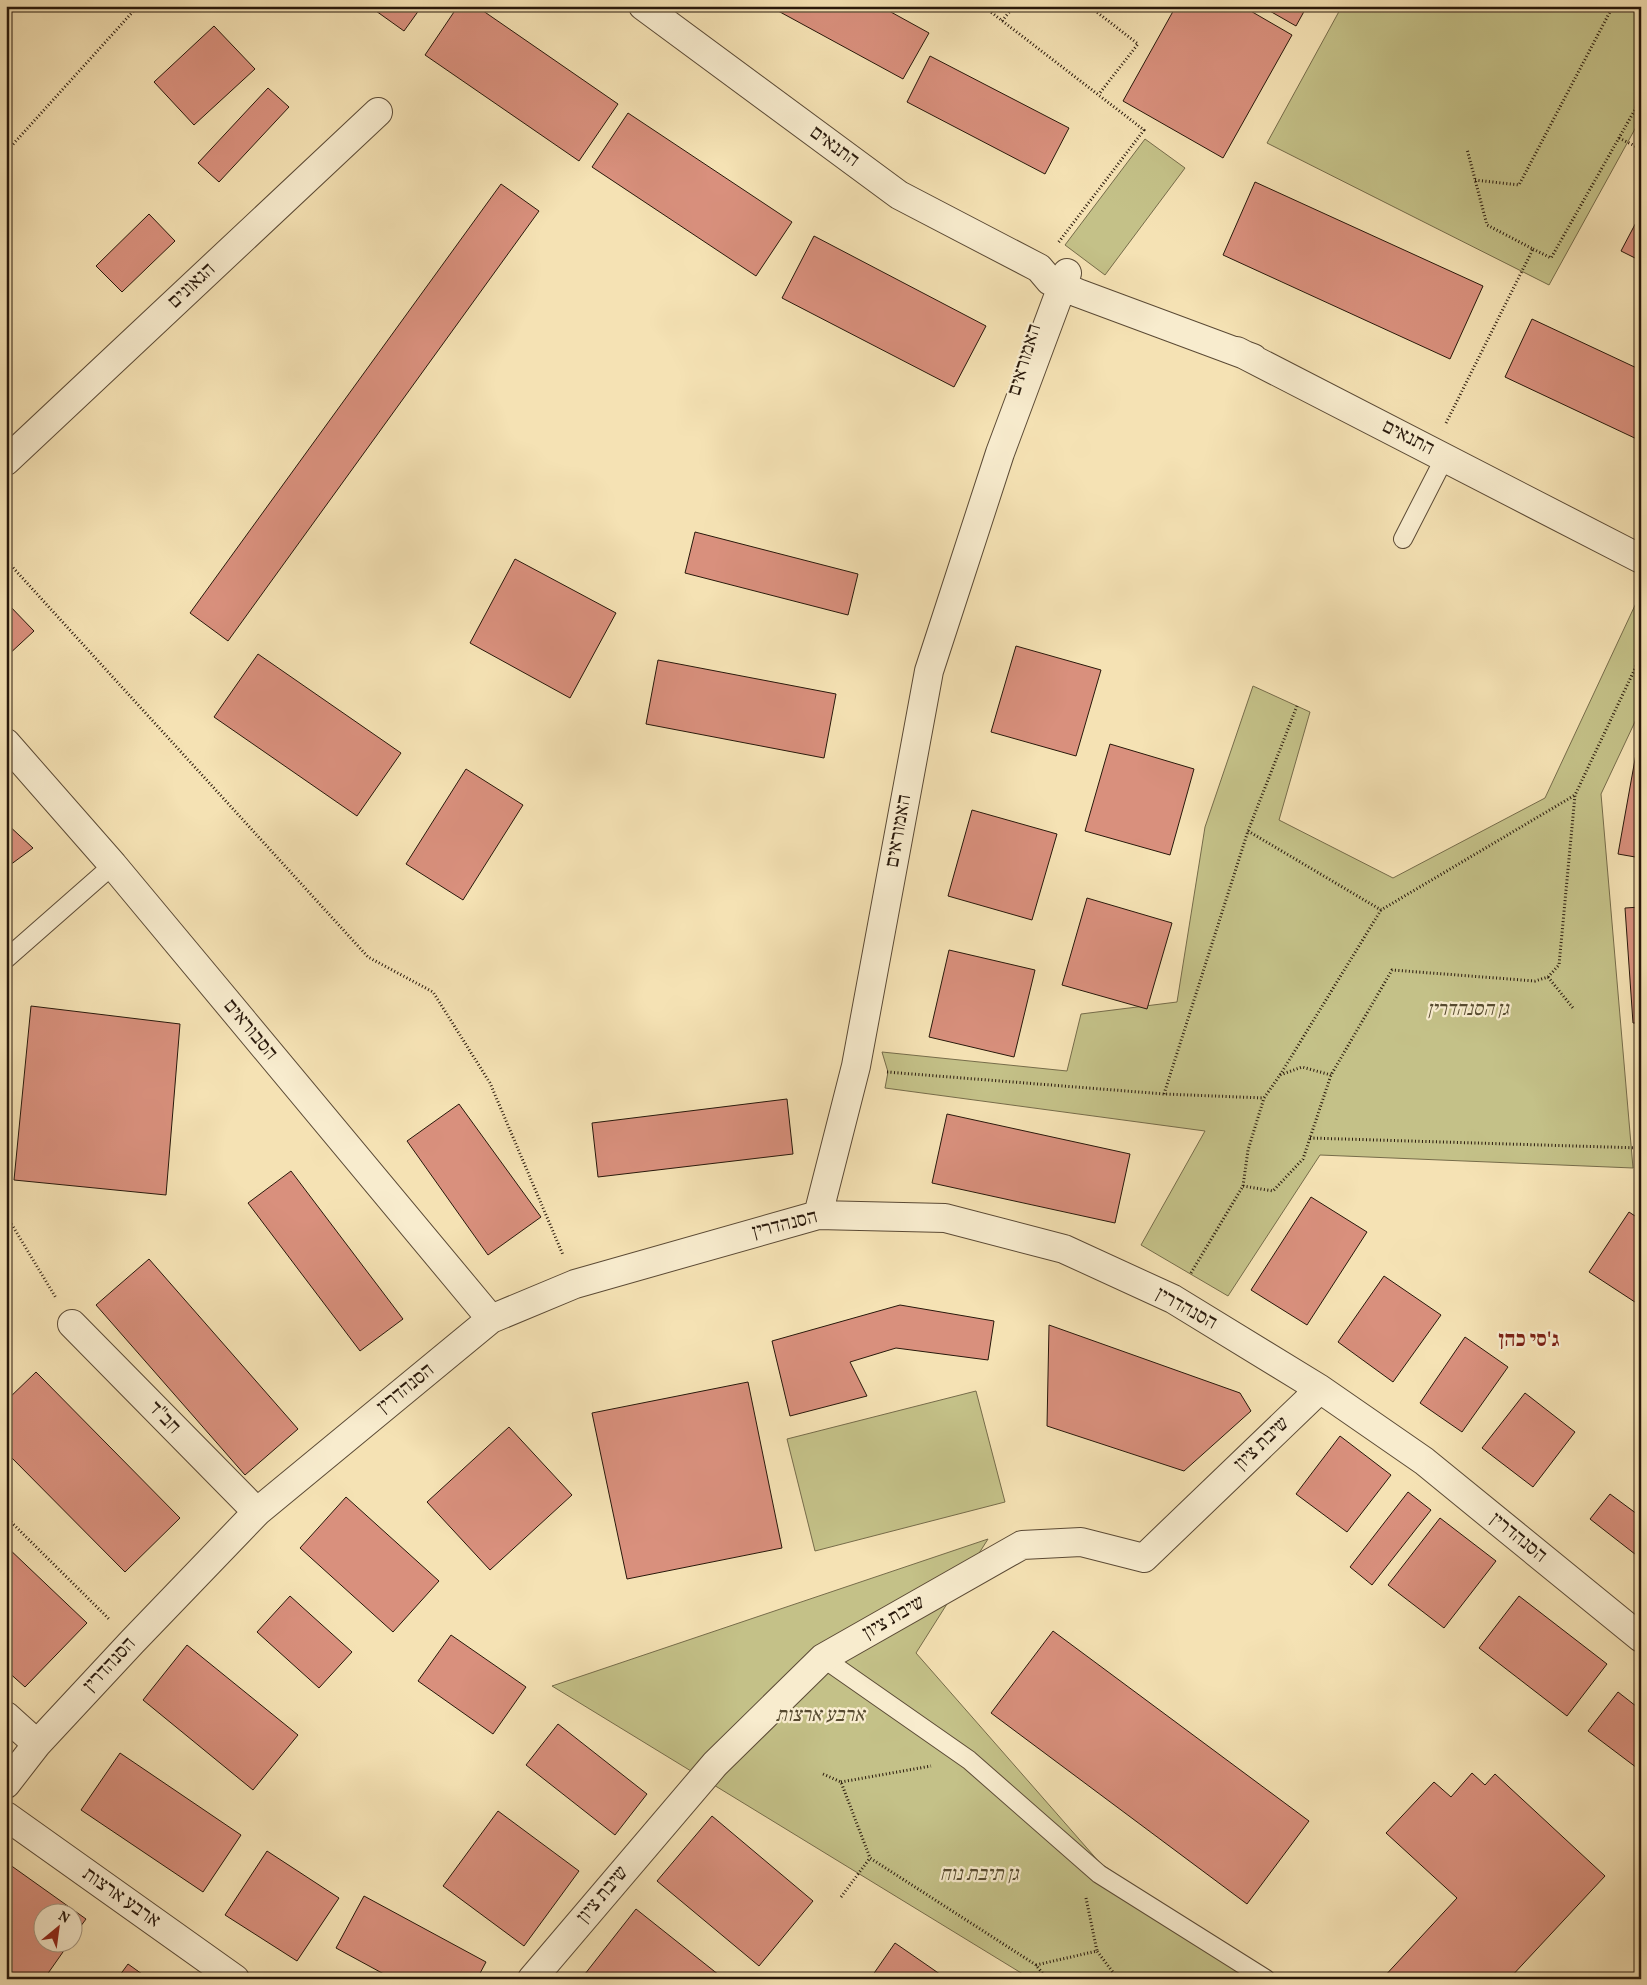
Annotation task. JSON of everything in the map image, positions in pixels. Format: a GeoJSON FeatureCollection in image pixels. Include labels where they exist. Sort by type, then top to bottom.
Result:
{"type":"FeatureCollection","features":[{"type":"Feature","properties":{"kind":"street","name":"התנאים"},"geometry":{"type":"LineString","coordinates":[[643,6],[899,195],[1054,275],[1253,358],[1641,558]]}},
{"type":"Feature","properties":{"kind":"street","name":"הגאונים"},"geometry":{"type":"LineString","coordinates":[[6,460],[378,112]]}},
{"type":"Feature","properties":{"kind":"street","name":"האמוראים"},"geometry":{"type":"LineString","coordinates":[[818,1215],[856,1066],[929,671],[1000,453],[1013,401],[1054,275]]}},
{"type":"Feature","properties":{"kind":"street","name":"התנאים"},"geometry":{"type":"LineString","coordinates":[[1564,518],[1641,542]]}},
{"type":"Feature","properties":{"kind":"street","name":"הסבוראים"},"geometry":{"type":"LineString","coordinates":[[6,743],[113,865],[491,1319]]}},
{"type":"Feature","properties":{"kind":"street","name":"הסנהדרין"},"geometry":{"type":"LineString","coordinates":[[6,1784],[37,1744],[257,1512],[491,1319],[575,1284],[818,1215],[945,1218],[1064,1249],[1174,1299],[1320,1389],[1424,1461],[1641,1638]]}},
{"type":"Feature","properties":{"kind":"street","name":"חב\"ד"},"geometry":{"type":"LineString","coordinates":[[72,1324],[257,1512]]}},
{"type":"Feature","properties":{"kind":"street","name":"שיבת ציון"},"geometry":{"type":"LineString","coordinates":[[532,1979],[715,1764],[823,1658],[1022,1545],[1080,1542],[1144,1558],[1320,1389]]}},
{"type":"Feature","properties":{"kind":"street"},"geometry":{"type":"LineString","coordinates":[[6,1716],[37,1744]]}},
{"type":"Feature","properties":{"kind":"street","name":"ארבע ארצות"},"geometry":{"type":"LineString","coordinates":[[6,1816],[235,1979]]}},
{"type":"Feature","properties":{"kind":"lane"},"geometry":{"type":"LineString","coordinates":[[1403,539],[1439,454]]}},
{"type":"Feature","properties":{"kind":"lane"},"geometry":{"type":"LineString","coordinates":[[6,959],[113,865]]}},
{"type":"Feature","properties":{"kind":"lane"},"geometry":{"type":"LineString","coordinates":[[823,1658],[969,1760],[1099,1874],[1266,1979]]}},
{"type":"Feature","properties":{"kind":"path"},"geometry":{"type":"LineString","coordinates":[[6,152],[138,6]]}},
{"type":"Feature","properties":{"kind":"path"},"geometry":{"type":"LineString","coordinates":[[983,6],[1144,130],[1054,275]]}},
{"type":"Feature","properties":{"kind":"path"},"geometry":{"type":"LineString","coordinates":[[1002,21],[1014,6]]}},
{"type":"Feature","properties":{"kind":"path"},"geometry":{"type":"LineString","coordinates":[[1089,6],[1138,44],[1098,94]]}},
{"type":"Feature","properties":{"kind":"path"},"geometry":{"type":"LineString","coordinates":[[1475,180],[1519,184],[1613,6]]}},
{"type":"Feature","properties":{"kind":"path"},"geometry":{"type":"LineString","coordinates":[[1467,149],[1487,225],[1551,258],[1641,99]]}},
{"type":"Feature","properties":{"kind":"path"},"geometry":{"type":"LineString","coordinates":[[1619,138],[1641,149]]}},
{"type":"Feature","properties":{"kind":"path"},"geometry":{"type":"LineString","coordinates":[[1439,454],[1533,249]]}},
{"type":"Feature","properties":{"kind":"path"},"geometry":{"type":"LineString","coordinates":[[6,560],[368,957],[433,992],[490,1083],[575,1284]]}},
{"type":"Feature","properties":{"kind":"path"},"geometry":{"type":"LineString","coordinates":[[1243,1186],[1273,1191],[1303,1159],[1331,1075],[1392,970],[1535,981],[1548,977],[1559,965],[1575,795],[1641,656]]}},
{"type":"Feature","properties":{"kind":"path"},"geometry":{"type":"LineString","coordinates":[[1164,1094],[1248,831],[1297,706]]}},
{"type":"Feature","properties":{"kind":"path"},"geometry":{"type":"LineString","coordinates":[[1196,1265],[1243,1186],[1248,1150],[1264,1098],[1381,910],[1575,795]]}},
{"type":"Feature","properties":{"kind":"path"},"geometry":{"type":"LineString","coordinates":[[1248,831],[1381,910]]}},
{"type":"Feature","properties":{"kind":"path"},"geometry":{"type":"LineString","coordinates":[[1548,977],[1573,1008]]}},
{"type":"Feature","properties":{"kind":"path"},"geometry":{"type":"LineString","coordinates":[[856,1066],[888,1072],[1164,1094],[1264,1098]]}},
{"type":"Feature","properties":{"kind":"path"},"geometry":{"type":"LineString","coordinates":[[1280,1075],[1302,1067],[1331,1075]]}},
{"type":"Feature","properties":{"kind":"path"},"geometry":{"type":"LineString","coordinates":[[1310,1138],[1641,1148]]}},
{"type":"Feature","properties":{"kind":"path"},"geometry":{"type":"LineString","coordinates":[[6,1214],[72,1324]]}},
{"type":"Feature","properties":{"kind":"path"},"geometry":{"type":"LineString","coordinates":[[6,1517],[132,1642]]}},
{"type":"Feature","properties":{"kind":"path"},"geometry":{"type":"LineString","coordinates":[[823,1774],[841,1782],[969,1760]]}},
{"type":"Feature","properties":{"kind":"path"},"geometry":{"type":"LineString","coordinates":[[841,1782],[870,1858],[1036,1965],[1047,1979]]}},
{"type":"Feature","properties":{"kind":"path"},"geometry":{"type":"LineString","coordinates":[[841,1898],[870,1858]]}},
{"type":"Feature","properties":{"kind":"path"},"geometry":{"type":"LineString","coordinates":[[1086,1898],[1097,1951],[1118,1979]]}},
{"type":"Feature","properties":{"kind":"path"},"geometry":{"type":"LineString","coordinates":[[1036,1965],[1097,1951]]}},
{"type":"Feature","properties":{"kind":"green space"},"geometry":{"type":"Polygon","coordinates":[[[1342,6],[1641,6],[1641,118],[1549,285],[1267,143],[1342,6]]]}},
{"type":"Feature","properties":{"kind":"green space"},"geometry":{"type":"Polygon","coordinates":[[[1145,139],[1185,168],[1105,275],[1065,245],[1145,139]]]}},
{"type":"Feature","properties":{"kind":"green space","name":"גן הסנהדרין"},"geometry":{"type":"Polygon","coordinates":[[[1637,601],[1641,602],[1641,709],[1601,794],[1633,1168],[1320,1155],[1228,1296],[1141,1245],[1205,1131],[885,1088],[888,1072],[882,1052],[1067,1071],[1081,1014],[1177,1002],[1205,827],[1253,686],[1310,712],[1279,820],[1393,878],[1545,798],[1637,601]]]}},
{"type":"Feature","properties":{"kind":"green space"},"geometry":{"type":"Polygon","coordinates":[[[976,1391],[1005,1502],[815,1551],[787,1439],[976,1391]]]}},
{"type":"Feature","properties":{"kind":"green space","name":"ארבע ארצות"},"geometry":{"type":"Polygon","coordinates":[[[988,1539],[916,1653],[1100,1863],[1266,1979],[1031,1979],[552,1686],[988,1539]]]}},
{"type":"Feature","properties":{"kind":"building"},"geometry":{"type":"Polygon","coordinates":[[[369,6],[422,6],[404,31],[369,6]]]}},
{"type":"Feature","properties":{"kind":"building"},"geometry":{"type":"Polygon","coordinates":[[[458,6],[476,6],[618,104],[579,161],[425,55],[458,6]]]}},
{"type":"Feature","properties":{"kind":"building"},"geometry":{"type":"Polygon","coordinates":[[[769,6],[880,6],[929,33],[903,79],[769,6]]]}},
{"type":"Feature","properties":{"kind":"building"},"geometry":{"type":"Polygon","coordinates":[[[1176,6],[1242,6],[1292,35],[1223,158],[1123,101],[1176,6]]]}},
{"type":"Feature","properties":{"kind":"building"},"geometry":{"type":"Polygon","coordinates":[[[1261,6],[1307,6],[1296,26],[1261,6]]]}},
{"type":"Feature","properties":{"kind":"building"},"geometry":{"type":"Polygon","coordinates":[[[214,26],[255,69],[194,125],[154,82],[214,26]]]}},
{"type":"Feature","properties":{"kind":"building"},"geometry":{"type":"Polygon","coordinates":[[[930,56],[1069,128],[1045,174],[907,102],[930,56]]]}},
{"type":"Feature","properties":{"kind":"building"},"geometry":{"type":"Polygon","coordinates":[[[268,88],[289,107],[219,182],[198,163],[268,88]]]}},
{"type":"Feature","properties":{"kind":"building"},"geometry":{"type":"Polygon","coordinates":[[[628,113],[792,222],[756,276],[592,167],[628,113]]]}},
{"type":"Feature","properties":{"kind":"building"},"geometry":{"type":"Polygon","coordinates":[[[1255,182],[1483,286],[1450,359],[1223,255],[1255,182]]]}},
{"type":"Feature","properties":{"kind":"building"},"geometry":{"type":"Polygon","coordinates":[[[501,184],[539,211],[228,641],[190,613],[501,184]]]}},
{"type":"Feature","properties":{"kind":"building"},"geometry":{"type":"Polygon","coordinates":[[[1641,213],[1641,261],[1621,251],[1641,213]]]}},
{"type":"Feature","properties":{"kind":"building"},"geometry":{"type":"Polygon","coordinates":[[[149,214],[175,241],[122,292],[96,266],[149,214]]]}},
{"type":"Feature","properties":{"kind":"building"},"geometry":{"type":"Polygon","coordinates":[[[814,236],[986,326],[954,387],[782,298],[814,236]]]}},
{"type":"Feature","properties":{"kind":"building"},"geometry":{"type":"Polygon","coordinates":[[[1532,319],[1641,370],[1641,441],[1505,377],[1532,319]]]}},
{"type":"Feature","properties":{"kind":"building"},"geometry":{"type":"Polygon","coordinates":[[[695,532],[858,574],[848,615],[685,573],[695,532]]]}},
{"type":"Feature","properties":{"kind":"building"},"geometry":{"type":"Polygon","coordinates":[[[515,559],[616,613],[570,698],[470,643],[515,559]]]}},
{"type":"Feature","properties":{"kind":"building"},"geometry":{"type":"Polygon","coordinates":[[[6,602],[34,631],[6,657],[6,602]]]}},
{"type":"Feature","properties":{"kind":"building"},"geometry":{"type":"Polygon","coordinates":[[[1016,646],[1101,670],[1076,756],[991,732],[1016,646]]]}},
{"type":"Feature","properties":{"kind":"building"},"geometry":{"type":"Polygon","coordinates":[[[258,654],[401,753],[357,816],[214,717],[258,654]]]}},
{"type":"Feature","properties":{"kind":"building"},"geometry":{"type":"Polygon","coordinates":[[[658,660],[836,694],[824,758],[646,724],[658,660]]]}},
{"type":"Feature","properties":{"kind":"building"},"geometry":{"type":"Polygon","coordinates":[[[1641,726],[1641,858],[1618,854],[1641,726]]]}},
{"type":"Feature","properties":{"kind":"building"},"geometry":{"type":"Polygon","coordinates":[[[1110,744],[1194,769],[1170,855],[1085,831],[1110,744]]]}},
{"type":"Feature","properties":{"kind":"building"},"geometry":{"type":"Polygon","coordinates":[[[466,769],[523,805],[463,900],[406,864],[466,769]]]}},
{"type":"Feature","properties":{"kind":"building"},"geometry":{"type":"Polygon","coordinates":[[[972,810],[1057,834],[1032,920],[948,896],[972,810]]]}},
{"type":"Feature","properties":{"kind":"building"},"geometry":{"type":"Polygon","coordinates":[[[6,823],[33,848],[6,868],[6,823]]]}},
{"type":"Feature","properties":{"kind":"building"},"geometry":{"type":"Polygon","coordinates":[[[1087,898],[1172,923],[1147,1009],[1062,985],[1087,898]]]}},
{"type":"Feature","properties":{"kind":"building"},"geometry":{"type":"Polygon","coordinates":[[[1641,907],[1641,1023],[1633,1023],[1625,908],[1641,907]]]}},
{"type":"Feature","properties":{"kind":"building"},"geometry":{"type":"Polygon","coordinates":[[[949,950],[1035,970],[1014,1057],[929,1037],[949,950]]]}},
{"type":"Feature","properties":{"kind":"building"},"geometry":{"type":"Polygon","coordinates":[[[31,1006],[180,1024],[166,1195],[14,1180],[31,1006]]]}},
{"type":"Feature","properties":{"kind":"building"},"geometry":{"type":"Polygon","coordinates":[[[787,1099],[793,1154],[598,1177],[592,1123],[787,1099]]]}},
{"type":"Feature","properties":{"kind":"building"},"geometry":{"type":"Polygon","coordinates":[[[459,1104],[541,1217],[488,1255],[407,1141],[459,1104]]]}},
{"type":"Feature","properties":{"kind":"building"},"geometry":{"type":"Polygon","coordinates":[[[947,1114],[1130,1154],[1115,1223],[932,1183],[947,1114]]]}},
{"type":"Feature","properties":{"kind":"building"},"geometry":{"type":"Polygon","coordinates":[[[291,1171],[403,1319],[360,1351],[248,1203],[291,1171]]]}},
{"type":"Feature","properties":{"kind":"building"},"geometry":{"type":"Polygon","coordinates":[[[1311,1197],[1367,1232],[1307,1325],[1251,1290],[1311,1197]]]}},
{"type":"Feature","properties":{"kind":"building"},"geometry":{"type":"Polygon","coordinates":[[[1629,1212],[1641,1220],[1641,1306],[1589,1272],[1629,1212]]]}},
{"type":"Feature","properties":{"kind":"building"},"geometry":{"type":"Polygon","coordinates":[[[149,1259],[298,1429],[245,1475],[96,1305],[149,1259]]]}},
{"type":"Feature","properties":{"kind":"building"},"geometry":{"type":"Polygon","coordinates":[[[1384,1276],[1441,1315],[1393,1382],[1338,1342],[1384,1276]]]}},
{"type":"Feature","properties":{"kind":"building"},"geometry":{"type":"Polygon","coordinates":[[[900,1305],[994,1321],[988,1360],[896,1348],[850,1362],[867,1396],[790,1416],[772,1341],[900,1305]]]}},
{"type":"Feature","properties":{"kind":"building"},"geometry":{"type":"Polygon","coordinates":[[[1049,1325],[1240,1393],[1251,1411],[1184,1471],[1047,1426],[1049,1325]]]}},
{"type":"Feature","properties":{"kind":"building"},"geometry":{"type":"Polygon","coordinates":[[[1465,1337],[1508,1367],[1462,1432],[1420,1403],[1465,1337]]]}},
{"type":"Feature","properties":{"kind":"building"},"geometry":{"type":"Polygon","coordinates":[[[36,1372],[180,1518],[125,1572],[6,1452],[6,1401],[36,1372]]]}},
{"type":"Feature","properties":{"kind":"building"},"geometry":{"type":"Polygon","coordinates":[[[748,1382],[782,1548],[627,1579],[592,1413],[748,1382]]]}},
{"type":"Feature","properties":{"kind":"building"},"geometry":{"type":"Polygon","coordinates":[[[1525,1393],[1575,1432],[1533,1487],[1482,1448],[1525,1393]]]}},
{"type":"Feature","properties":{"kind":"building"},"geometry":{"type":"Polygon","coordinates":[[[509,1427],[572,1495],[490,1570],[427,1502],[509,1427]]]}},
{"type":"Feature","properties":{"kind":"building"},"geometry":{"type":"Polygon","coordinates":[[[1340,1436],[1391,1475],[1347,1532],[1296,1494],[1340,1436]]]}},
{"type":"Feature","properties":{"kind":"building"},"geometry":{"type":"Polygon","coordinates":[[[1408,1492],[1431,1510],[1372,1585],[1350,1567],[1408,1492]]]}},
{"type":"Feature","properties":{"kind":"building"},"geometry":{"type":"Polygon","coordinates":[[[1610,1494],[1641,1517],[1640,1558],[1590,1519],[1610,1494]]]}},
{"type":"Feature","properties":{"kind":"building"},"geometry":{"type":"Polygon","coordinates":[[[346,1497],[439,1581],[393,1632],[300,1548],[346,1497]]]}},
{"type":"Feature","properties":{"kind":"building"},"geometry":{"type":"Polygon","coordinates":[[[1440,1518],[1496,1561],[1444,1628],[1388,1585],[1440,1518]]]}},
{"type":"Feature","properties":{"kind":"building"},"geometry":{"type":"Polygon","coordinates":[[[6,1546],[87,1623],[25,1687],[6,1670],[6,1546]]]}},
{"type":"Feature","properties":{"kind":"building"},"geometry":{"type":"Polygon","coordinates":[[[290,1596],[352,1652],[319,1688],[257,1632],[290,1596]]]}},
{"type":"Feature","properties":{"kind":"building"},"geometry":{"type":"Polygon","coordinates":[[[1519,1596],[1607,1664],[1567,1716],[1479,1648],[1519,1596]]]}},
{"type":"Feature","properties":{"kind":"building"},"geometry":{"type":"Polygon","coordinates":[[[1053,1631],[1309,1821],[1247,1904],[991,1713],[1053,1631]]]}},
{"type":"Feature","properties":{"kind":"building"},"geometry":{"type":"Polygon","coordinates":[[[451,1635],[526,1687],[493,1734],[418,1681],[451,1635]]]}},
{"type":"Feature","properties":{"kind":"building"},"geometry":{"type":"Polygon","coordinates":[[[187,1645],[298,1735],[253,1790],[143,1700],[187,1645]]]}},
{"type":"Feature","properties":{"kind":"building"},"geometry":{"type":"Polygon","coordinates":[[[1618,1692],[1641,1710],[1641,1771],[1588,1731],[1618,1692]]]}},
{"type":"Feature","properties":{"kind":"building"},"geometry":{"type":"Polygon","coordinates":[[[558,1724],[647,1794],[615,1835],[526,1765],[558,1724]]]}},
{"type":"Feature","properties":{"kind":"building"},"geometry":{"type":"Polygon","coordinates":[[[120,1753],[241,1835],[203,1892],[81,1810],[120,1753]]]}},
{"type":"Feature","properties":{"kind":"building"},"geometry":{"type":"Polygon","coordinates":[[[1472,1773],[1485,1785],[1495,1774],[1605,1876],[1509,1979],[1382,1979],[1457,1898],[1386,1833],[1434,1782],[1451,1797],[1472,1773]]]}},
{"type":"Feature","properties":{"kind":"building"},"geometry":{"type":"Polygon","coordinates":[[[498,1811],[579,1871],[524,1946],[443,1886],[498,1811]]]}},
{"type":"Feature","properties":{"kind":"building"},"geometry":{"type":"Polygon","coordinates":[[[712,1816],[813,1901],[759,1966],[657,1881],[712,1816]]]}},
{"type":"Feature","properties":{"kind":"building"},"geometry":{"type":"Polygon","coordinates":[[[267,1851],[339,1898],[297,1961],[225,1915],[267,1851]]]}},
{"type":"Feature","properties":{"kind":"building"},"geometry":{"type":"Polygon","coordinates":[[[6,1862],[62,1902],[32,1902],[32,1952],[63,1952],[44,1979],[6,1979],[6,1862]]]}},
{"type":"Feature","properties":{"kind":"building"},"geometry":{"type":"Polygon","coordinates":[[[364,1896],[486,1962],[477,1979],[393,1979],[336,1948],[364,1896]]]}},
{"type":"Feature","properties":{"kind":"building"},"geometry":{"type":"Polygon","coordinates":[[[636,1909],[724,1979],[581,1979],[636,1909]]]}},
{"type":"Feature","properties":{"kind":"building"},"geometry":{"type":"Polygon","coordinates":[[[82,1916],[86,1919],[82,1924],[82,1916]]]}},
{"type":"Feature","properties":{"kind":"building"},"geometry":{"type":"Polygon","coordinates":[[[895,1943],[947,1979],[870,1979],[895,1943]]]}},
{"type":"Feature","properties":{"kind":"building"},"geometry":{"type":"Polygon","coordinates":[[[128,1964],[149,1979],[117,1979],[128,1964]]]}},
{"type":"Feature","properties":{"kind":"district","name":"ג'סי כהן"},"geometry":{"type":"Point","coordinates":[1529,1340]}},
{"type":"Feature","properties":{"kind":"park label","name":"גן תיבת נוח"},"geometry":{"type":"Point","coordinates":[979,1875]}}]}
